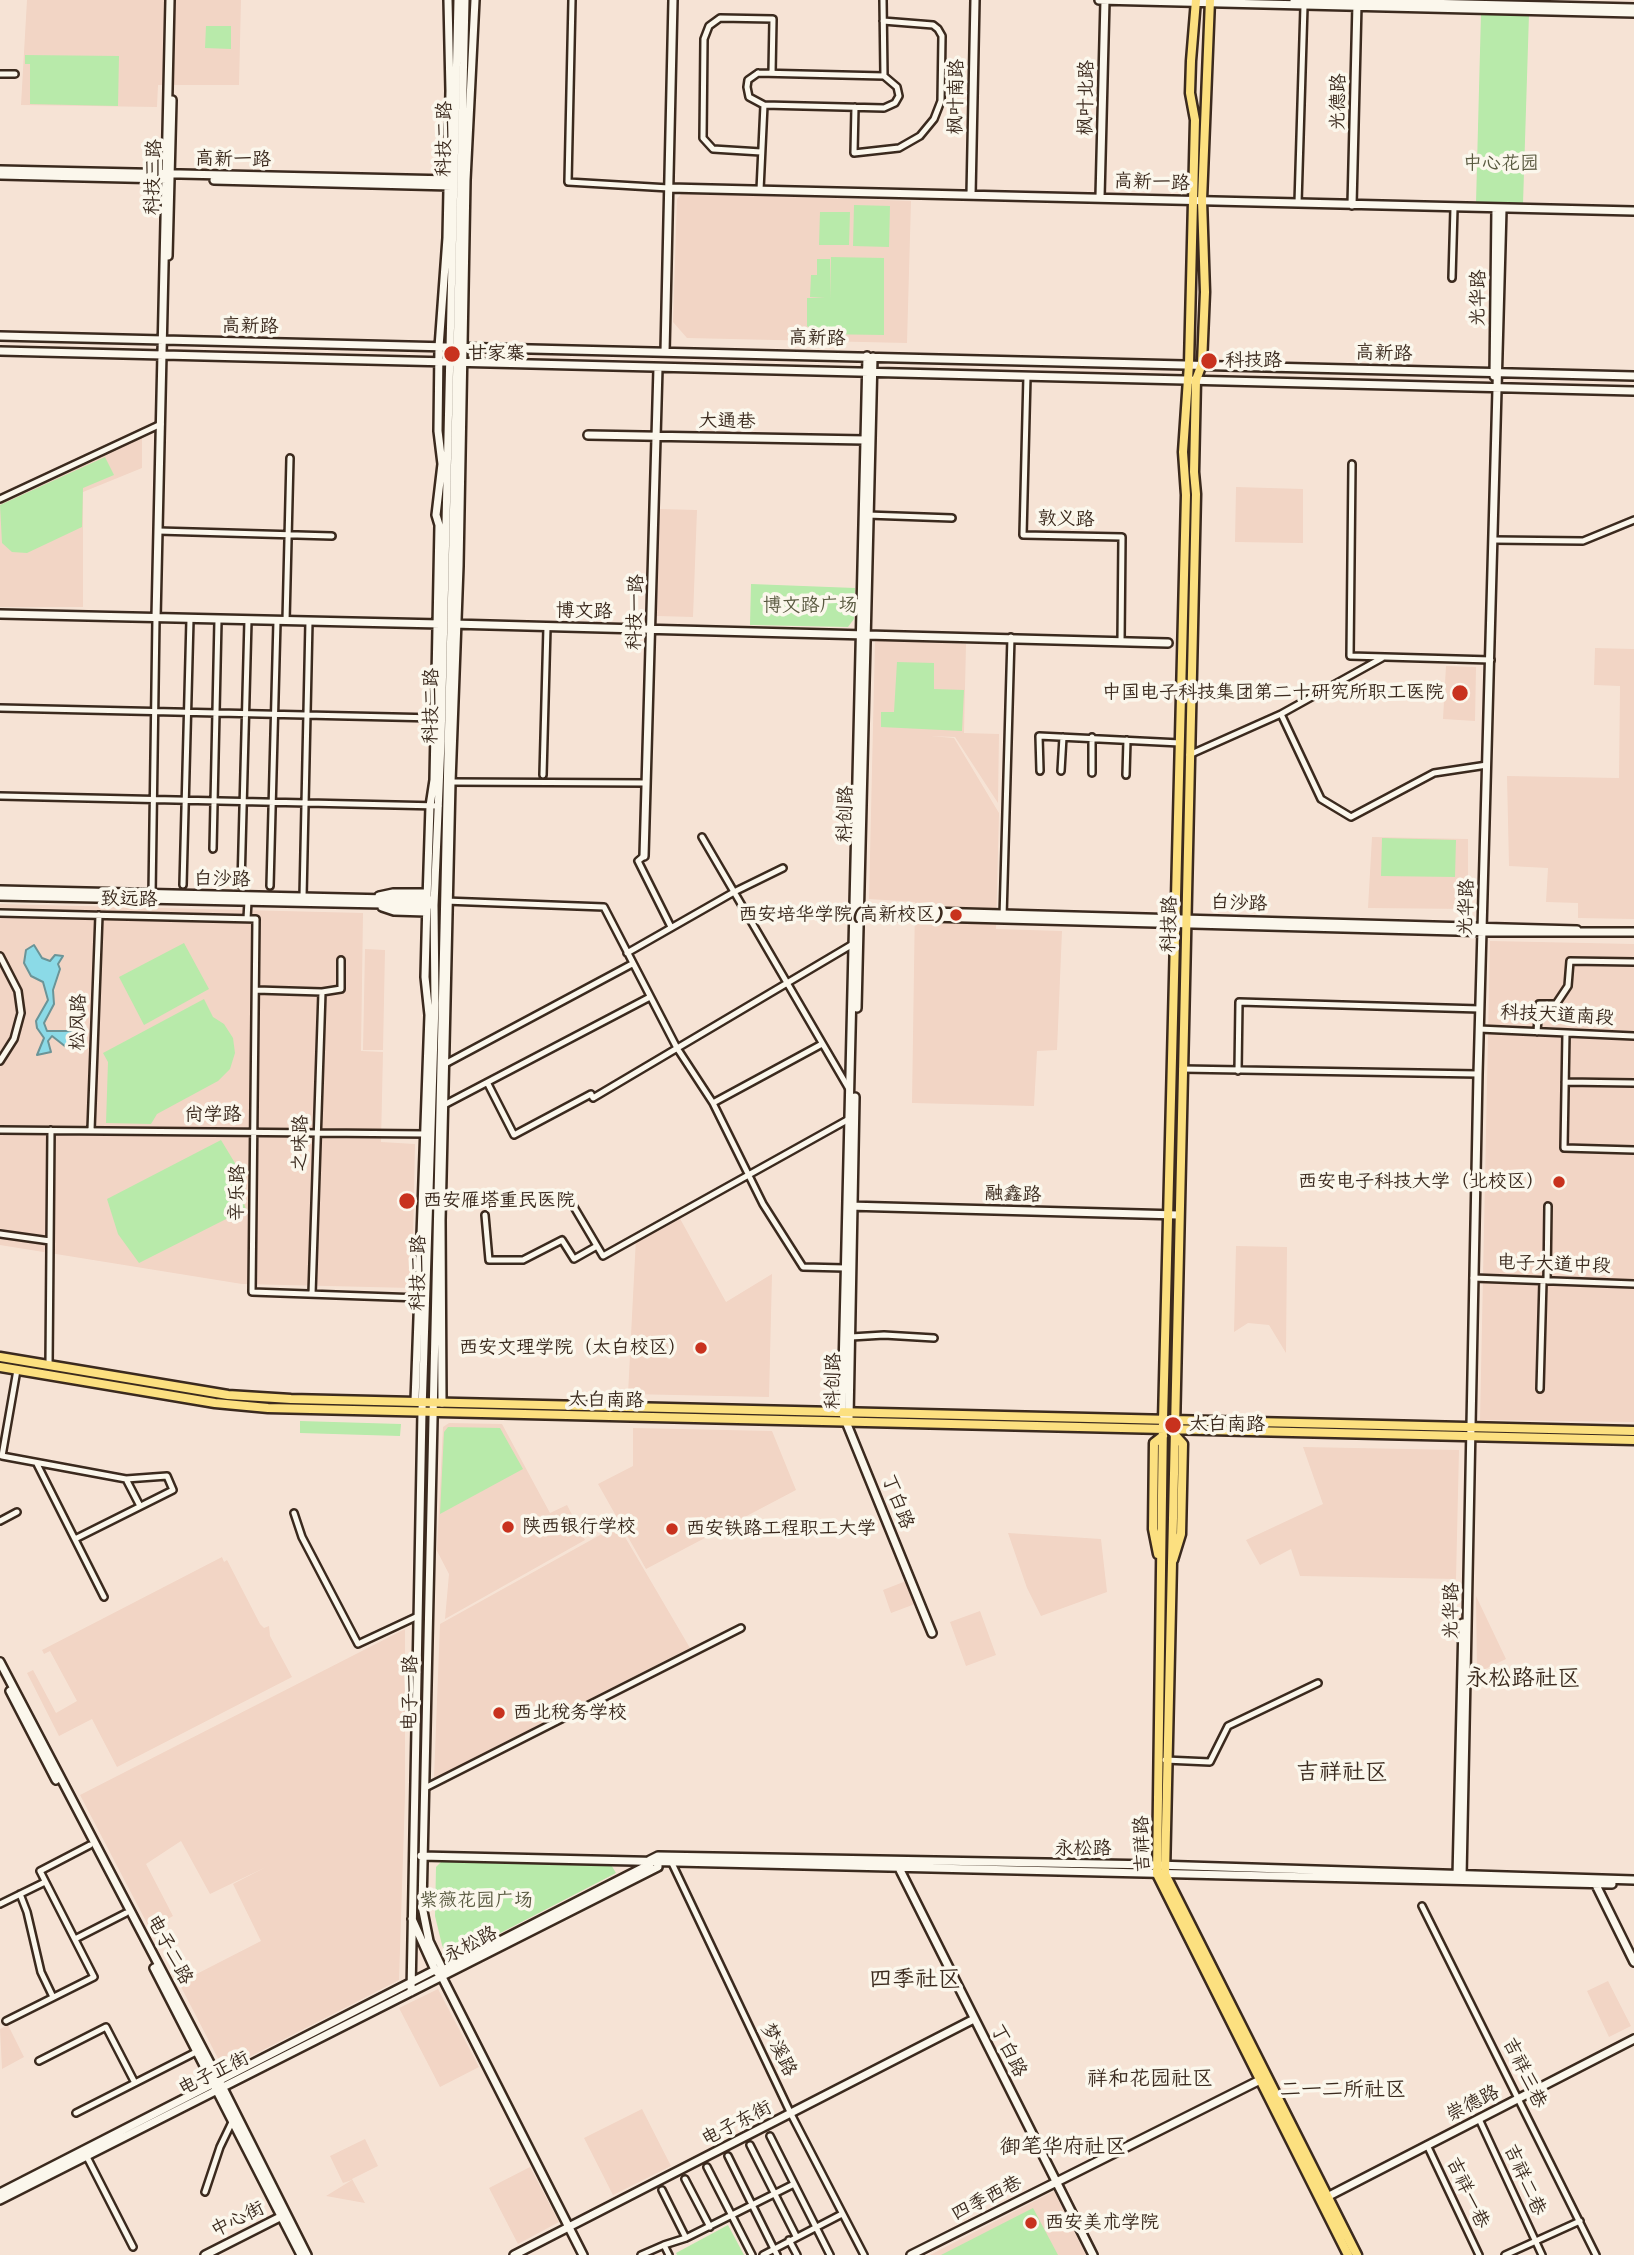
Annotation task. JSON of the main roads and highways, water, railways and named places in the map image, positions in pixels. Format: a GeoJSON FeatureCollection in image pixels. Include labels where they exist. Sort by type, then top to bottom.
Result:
{"type":"FeatureCollection","features":[{"type":"Feature","properties":{"kind":"main road","name":"科技路"},"geometry":{"type":"LineString","coordinates":[[1163,1433],[1182,1069],[1196,380],[1202,364],[1205,292],[1191,93],[1194,1]]}},
{"type":"Feature","properties":{"kind":"main road","name":"科技路"},"geometry":{"type":"LineString","coordinates":[[1174,1432],[1175,921],[1186,495],[1183,465],[1185,380],[1189,364],[1209,2]]}},
{"type":"Feature","properties":{"kind":"main road","name":"太白南路"},"geometry":{"type":"LineString","coordinates":[[0,1357],[228,1395],[847,1415],[1163,1433],[1634,1440]]}},
{"type":"Feature","properties":{"kind":"main road","name":"太白南路"},"geometry":{"type":"LineString","coordinates":[[0,1367],[215,1403],[268,1408],[433,1413],[1175,1420],[1634,1431]]}},
{"type":"Feature","properties":{"kind":"main road","name":"吉祥路"},"geometry":{"type":"LineString","coordinates":[[1174,1432],[1166,1566],[1161,1870],[1348,2255]]}},
{"type":"Feature","properties":{"kind":"main road","name":"吉祥路"},"geometry":{"type":"LineString","coordinates":[[1161,1870],[1165,1760],[1166,1566],[1163,1433]]}},
{"type":"Feature","properties":{"kind":"main road","name":"吉祥路"},"geometry":{"type":"LineString","coordinates":[[1262,2079],[1357,2255]]}},
{"type":"Feature","properties":{"kind":"water"},"geometry":{"type":"Polygon","coordinates":[[[34,945],[42,958],[50,961],[55,955],[63,956],[58,964],[60,969],[53,990],[54,1004],[44,1023],[47,1031],[73,1031],[78,1034],[66,1047],[52,1036],[48,1041],[51,1052],[37,1055],[44,1038],[36,1021],[48,1000],[43,982],[31,976],[24,963],[26,950],[34,945]]]}},
{"type":"Feature","properties":{"kind":"place","name":"甘家寨"},"geometry":{"type":"Point","coordinates":[452,354]}},
{"type":"Feature","properties":{"kind":"place","name":"科技路"},"geometry":{"type":"Point","coordinates":[1209,361]}},
{"type":"Feature","properties":{"kind":"place","name":"中国电子科技集团第二十研究所职工医院"},"geometry":{"type":"Point","coordinates":[1460,693]}},
{"type":"Feature","properties":{"kind":"place","name":"西安培华学院(高新校区)"},"geometry":{"type":"Point","coordinates":[956,915]}},
{"type":"Feature","properties":{"kind":"place","name":"西安电子科技大学（北校区）"},"geometry":{"type":"Point","coordinates":[1559,1182]}},
{"type":"Feature","properties":{"kind":"place","name":"西安雁塔重民医院"},"geometry":{"type":"Point","coordinates":[407,1201]}},
{"type":"Feature","properties":{"kind":"place","name":"西安文理学院（太白校区）"},"geometry":{"type":"Point","coordinates":[701,1348]}},
{"type":"Feature","properties":{"kind":"place","name":"太白南路"},"geometry":{"type":"Point","coordinates":[1173,1425]}},
{"type":"Feature","properties":{"kind":"place","name":"陕西银行学校"},"geometry":{"type":"Point","coordinates":[508,1527]}},
{"type":"Feature","properties":{"kind":"place","name":"西安铁路工程职工大学"},"geometry":{"type":"Point","coordinates":[672,1529]}},
{"type":"Feature","properties":{"kind":"place","name":"西北税务学校"},"geometry":{"type":"Point","coordinates":[499,1713]}},
{"type":"Feature","properties":{"kind":"place","name":"西安美术学院"},"geometry":{"type":"Point","coordinates":[1031,2223]}},
{"type":"Feature","properties":{"kind":"district","name":"永松路社区"},"geometry":{"type":"Point","coordinates":[1523,1679]}},
{"type":"Feature","properties":{"kind":"district","name":"吉祥社区"},"geometry":{"type":"Point","coordinates":[1342,1773]}},
{"type":"Feature","properties":{"kind":"district","name":"四季社区"},"geometry":{"type":"Point","coordinates":[915,1980]}},
{"type":"Feature","properties":{"kind":"district","name":"祥和花园社区"},"geometry":{"type":"Point","coordinates":[1150,2080]}},
{"type":"Feature","properties":{"kind":"district","name":"二一二所社区"},"geometry":{"type":"Point","coordinates":[1343,2091]}},
{"type":"Feature","properties":{"kind":"district","name":"御笔华府社区"},"geometry":{"type":"Point","coordinates":[1063,2148]}},
{"type":"Feature","properties":{"kind":"park label","name":"中心花园"},"geometry":{"type":"Point","coordinates":[1501,164]}},
{"type":"Feature","properties":{"kind":"park label","name":"博文路广场"},"geometry":{"type":"Point","coordinates":[810,606]}},
{"type":"Feature","properties":{"kind":"park label","name":"紫薇花园广场"},"geometry":{"type":"Point","coordinates":[476,1901]}}]}
